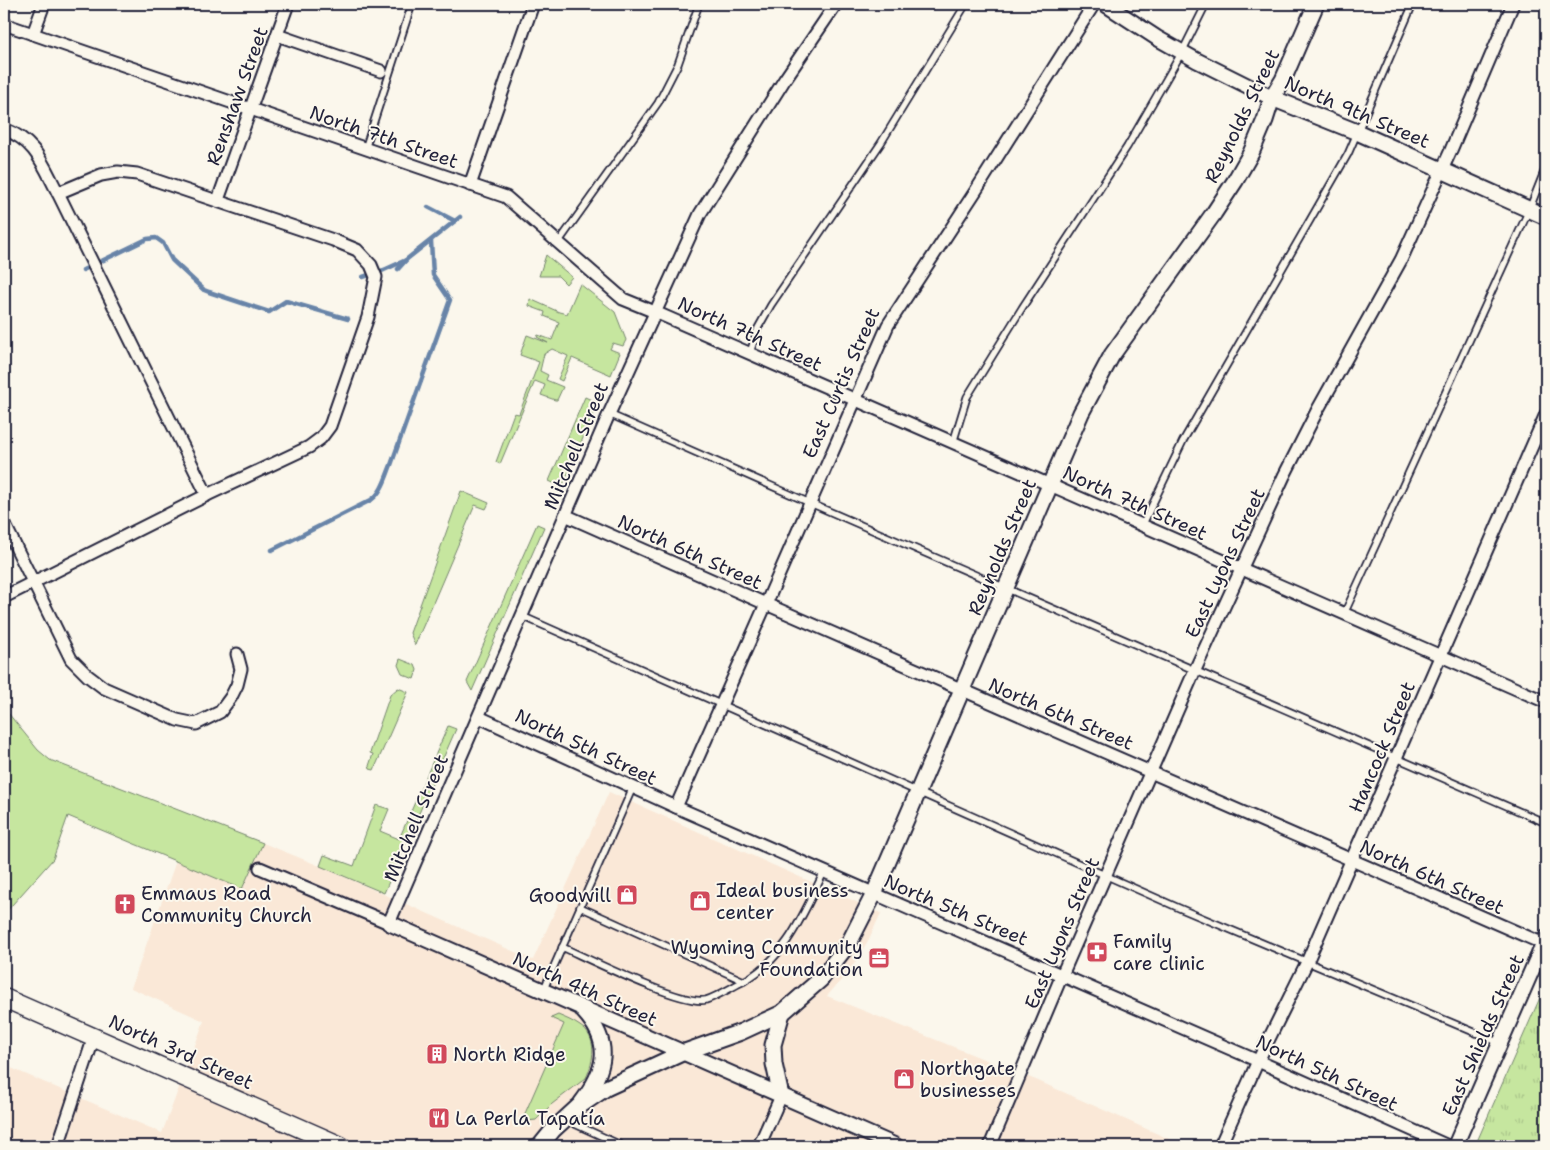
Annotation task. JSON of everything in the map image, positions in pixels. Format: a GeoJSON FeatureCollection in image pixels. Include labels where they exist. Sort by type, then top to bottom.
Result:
{"type":"FeatureCollection","features":[{"type":"Feature","properties":{"kind":"main road","name":"Reynolds Street"},"geometry":{"type":"LineString","coordinates":[[682,1053],[741,1032],[782,1013],[822,979],[849,943],[874,894],[916,792],[1097,381],[1112,355],[1235,181],[1263,126],[1272,98],[1283,80],[1316,4]]}},
{"type":"Feature","properties":{"kind":"main road","name":"North 9th Street"},"geometry":{"type":"LineString","coordinates":[[1272,98],[1358,132],[1546,217]]}},
{"type":"Feature","properties":{"kind":"main road","name":"North 3rd Street"},"geometry":{"type":"LineString","coordinates":[[4,998],[341,1146]]}},
{"type":"Feature","properties":{"kind":"main road"},"geometry":{"type":"LineString","coordinates":[[782,1013],[773,1045],[774,1064],[782,1096]]}},
{"type":"Feature","properties":{"kind":"main road"},"geometry":{"type":"LineString","coordinates":[[540,1146],[564,1119],[606,1088],[682,1053]]}},
{"type":"Feature","properties":{"kind":"street"},"geometry":{"type":"LineString","coordinates":[[33,34],[44,4]]}},
{"type":"Feature","properties":{"kind":"street","name":"Renshaw Street"},"geometry":{"type":"LineString","coordinates":[[218,200],[288,4]]}},
{"type":"Feature","properties":{"kind":"street"},"geometry":{"type":"LineString","coordinates":[[470,185],[533,4]]}},
{"type":"Feature","properties":{"kind":"street","name":"Mitchell Street"},"geometry":{"type":"LineString","coordinates":[[389,923],[609,414],[700,214],[775,95],[836,4]]}},
{"type":"Feature","properties":{"kind":"street","name":"East Curtis Street"},"geometry":{"type":"LineString","coordinates":[[676,807],[888,325],[902,300],[975,192],[1094,4]]}},
{"type":"Feature","properties":{"kind":"street","name":"North 9th Street"},"geometry":{"type":"LineString","coordinates":[[1105,4],[1182,52],[1272,98]]}},
{"type":"Feature","properties":{"kind":"street","name":"East Lyons Street"},"geometry":{"type":"LineString","coordinates":[[990,1146],[1062,975],[1195,670],[1284,476],[1317,411],[1401,260],[1514,4]]}},
{"type":"Feature","properties":{"kind":"street","name":"North 7th Street"},"geometry":{"type":"LineString","coordinates":[[4,24],[506,198],[622,299],[750,353],[1546,702]]}},
{"type":"Feature","properties":{"kind":"street"},"geometry":{"type":"LineString","coordinates":[[277,35],[381,71]]}},
{"type":"Feature","properties":{"kind":"street"},"geometry":{"type":"LineString","coordinates":[[4,129],[14,133],[30,144],[58,193],[207,495]]}},
{"type":"Feature","properties":{"kind":"street"},"geometry":{"type":"LineString","coordinates":[[4,597],[207,495],[309,447],[321,438],[330,426],[368,317],[376,277],[371,265],[357,250],[218,200],[138,174],[118,172],[101,175],[58,193]]}},
{"type":"Feature","properties":{"kind":"street","name":"Hancock Street"},"geometry":{"type":"LineString","coordinates":[[1220,1146],[1258,1061],[1307,962],[1546,414]]}},
{"type":"Feature","properties":{"kind":"street","name":"North 6th Street"},"geometry":{"type":"LineString","coordinates":[[566,515],[1352,860],[1545,941]]}},
{"type":"Feature","properties":{"kind":"street"},"geometry":{"type":"LineString","coordinates":[[4,523],[71,658],[88,676],[104,688],[177,720],[196,724],[220,712],[237,685],[241,669],[237,654]]}},
{"type":"Feature","properties":{"kind":"street","name":"North 5th Street"},"geometry":{"type":"LineString","coordinates":[[479,717],[676,807],[1448,1146]]}},
{"type":"Feature","properties":{"kind":"street","name":"North 4th Street"},"geometry":{"type":"LineString","coordinates":[[260,868],[896,1146]]}},
{"type":"Feature","properties":{"kind":"street","name":"East Shields Street"},"geometry":{"type":"LineString","coordinates":[[1455,1146],[1545,941]]}},
{"type":"Feature","properties":{"kind":"street"},"geometry":{"type":"LineString","coordinates":[[578,1107],[593,1087],[602,1062],[599,1035],[594,1022],[579,1007]]}},
{"type":"Feature","properties":{"kind":"street"},"geometry":{"type":"LineString","coordinates":[[58,1146],[94,1037]]}},
{"type":"Feature","properties":{"kind":"street"},"geometry":{"type":"LineString","coordinates":[[759,1146],[782,1096]]}},
{"type":"Feature","properties":{"kind":"lane"},"geometry":{"type":"LineString","coordinates":[[365,149],[412,4]]}},
{"type":"Feature","properties":{"kind":"lane"},"geometry":{"type":"LineString","coordinates":[[558,243],[658,103],[678,64],[699,4]]}},
{"type":"Feature","properties":{"kind":"lane"},"geometry":{"type":"LineString","coordinates":[[750,353],[758,328],[772,305],[881,143],[966,4]]}},
{"type":"Feature","properties":{"kind":"lane"},"geometry":{"type":"LineString","coordinates":[[952,443],[967,396],[1022,308],[1128,147],[1182,52],[1206,4]]}},
{"type":"Feature","properties":{"kind":"lane"},"geometry":{"type":"LineString","coordinates":[[1142,526],[1183,442],[1348,154],[1413,4]]}},
{"type":"Feature","properties":{"kind":"lane"},"geometry":{"type":"LineString","coordinates":[[1344,614],[1529,210],[1546,167]]}},
{"type":"Feature","properties":{"kind":"lane"},"geometry":{"type":"LineString","coordinates":[[609,414],[1546,823]]}},
{"type":"Feature","properties":{"kind":"lane"},"geometry":{"type":"LineString","coordinates":[[522,616],[1188,912],[1500,1043]]}},
{"type":"Feature","properties":{"kind":"lane"},"geometry":{"type":"LineString","coordinates":[[543,991],[633,787]]}},
{"type":"Feature","properties":{"kind":"lane"},"geometry":{"type":"LineString","coordinates":[[562,947],[670,994],[690,999],[705,1000],[758,974],[773,960],[791,937],[824,872]]}},
{"type":"Feature","properties":{"kind":"lane"},"geometry":{"type":"LineString","coordinates":[[580,907],[744,981]]}},
{"type":"Feature","properties":{"kind":"lane"},"geometry":{"type":"LineString","coordinates":[[564,1119],[623,1146]]}},
{"type":"Feature","properties":{"kind":"shaded area"},"geometry":{"type":"Polygon","coordinates":[[[609,792],[881,913],[869,939],[851,969],[827,996],[1036,1080],[1185,1146],[4,1146],[4,1065],[162,1133],[204,1021],[131,988],[176,861],[242,889],[263,843],[320,866],[533,960],[609,792]]]}},
{"type":"Feature","properties":{"kind":"green space"},"geometry":{"type":"Polygon","coordinates":[[[546,255],[572,277],[566,284],[558,276],[539,276],[546,255]]]}},
{"type":"Feature","properties":{"kind":"green space"},"geometry":{"type":"Polygon","coordinates":[[[580,284],[615,312],[626,340],[623,346],[613,343],[610,349],[620,353],[611,375],[572,358],[562,381],[558,379],[568,356],[552,349],[544,354],[540,371],[548,375],[546,380],[563,387],[557,400],[555,400],[541,395],[545,385],[535,381],[500,464],[496,462],[514,413],[519,414],[539,362],[520,355],[527,335],[548,343],[537,337],[538,335],[552,340],[559,322],[544,316],[545,312],[529,306],[530,299],[567,314],[580,284]]]}},
{"type":"Feature","properties":{"kind":"green space"},"geometry":{"type":"Polygon","coordinates":[[[585,397],[598,403],[562,487],[549,481],[585,397]]]}},
{"type":"Feature","properties":{"kind":"green space"},"geometry":{"type":"Polygon","coordinates":[[[461,491],[489,503],[486,509],[475,505],[415,645],[410,633],[461,491]]]}},
{"type":"Feature","properties":{"kind":"green space"},"geometry":{"type":"Polygon","coordinates":[[[537,524],[544,527],[472,691],[467,682],[537,524]]]}},
{"type":"Feature","properties":{"kind":"green space"},"geometry":{"type":"Polygon","coordinates":[[[400,659],[415,665],[417,670],[414,679],[402,674],[398,665],[400,659]]]}},
{"type":"Feature","properties":{"kind":"green space"},"geometry":{"type":"Polygon","coordinates":[[[398,688],[408,692],[374,770],[370,769],[369,766],[373,754],[370,753],[390,695],[398,688]]]}},
{"type":"Feature","properties":{"kind":"green space"},"geometry":{"type":"Polygon","coordinates":[[[4,708],[38,750],[50,760],[263,843],[242,889],[68,816],[53,859],[4,914],[4,708]]]}},
{"type":"Feature","properties":{"kind":"green space"},"geometry":{"type":"Polygon","coordinates":[[[448,726],[456,729],[384,893],[320,866],[324,855],[354,866],[376,805],[389,809],[380,831],[399,839],[448,726]]]}},
{"type":"Feature","properties":{"kind":"green space"},"geometry":{"type":"Polygon","coordinates":[[[1546,984],[1546,1146],[1475,1146],[1546,984]]]}},
{"type":"Feature","properties":{"kind":"green space"},"geometry":{"type":"Polygon","coordinates":[[[558,1015],[580,1026],[590,1036],[593,1050],[591,1064],[586,1078],[552,1104],[536,1120],[527,1121],[523,1118],[564,1024],[551,1018],[558,1015]]]}},
{"type":"Feature","properties":{"kind":"waterway"},"geometry":{"type":"LineString","coordinates":[[428,207],[455,221]]}},
{"type":"Feature","properties":{"kind":"waterway"},"geometry":{"type":"LineString","coordinates":[[398,269],[407,259],[460,217]]}},
{"type":"Feature","properties":{"kind":"waterway"},"geometry":{"type":"LineString","coordinates":[[83,270],[147,239],[156,238],[163,243],[172,260],[204,290],[269,312],[286,301],[348,319]]}},
{"type":"Feature","properties":{"kind":"waterway"},"geometry":{"type":"LineString","coordinates":[[272,550],[371,500],[383,484],[450,300],[433,275],[431,241]]}},
{"type":"Feature","properties":{"kind":"waterway"},"geometry":{"type":"LineString","coordinates":[[363,277],[406,260]]}},
{"type":"Feature","properties":{"kind":"place","name":"Goodwill"},"geometry":{"type":"Point","coordinates":[627,895]}},
{"type":"Feature","properties":{"kind":"place","name":"Ideal business center"},"geometry":{"type":"Point","coordinates":[700,901]}},
{"type":"Feature","properties":{"kind":"place","name":"Emmaus Road Community Church"},"geometry":{"type":"Point","coordinates":[125,904]}},
{"type":"Feature","properties":{"kind":"place","name":"Family care clinic"},"geometry":{"type":"Point","coordinates":[1097,952]}},
{"type":"Feature","properties":{"kind":"place","name":"Wyoming Community Foundation"},"geometry":{"type":"Point","coordinates":[879,958]}},
{"type":"Feature","properties":{"kind":"place","name":"North Ridge"},"geometry":{"type":"Point","coordinates":[437,1054]}},
{"type":"Feature","properties":{"kind":"place","name":"Northgate businesses"},"geometry":{"type":"Point","coordinates":[904,1079]}},
{"type":"Feature","properties":{"kind":"place","name":"La Perla Tapatía"},"geometry":{"type":"Point","coordinates":[439,1118]}}]}
